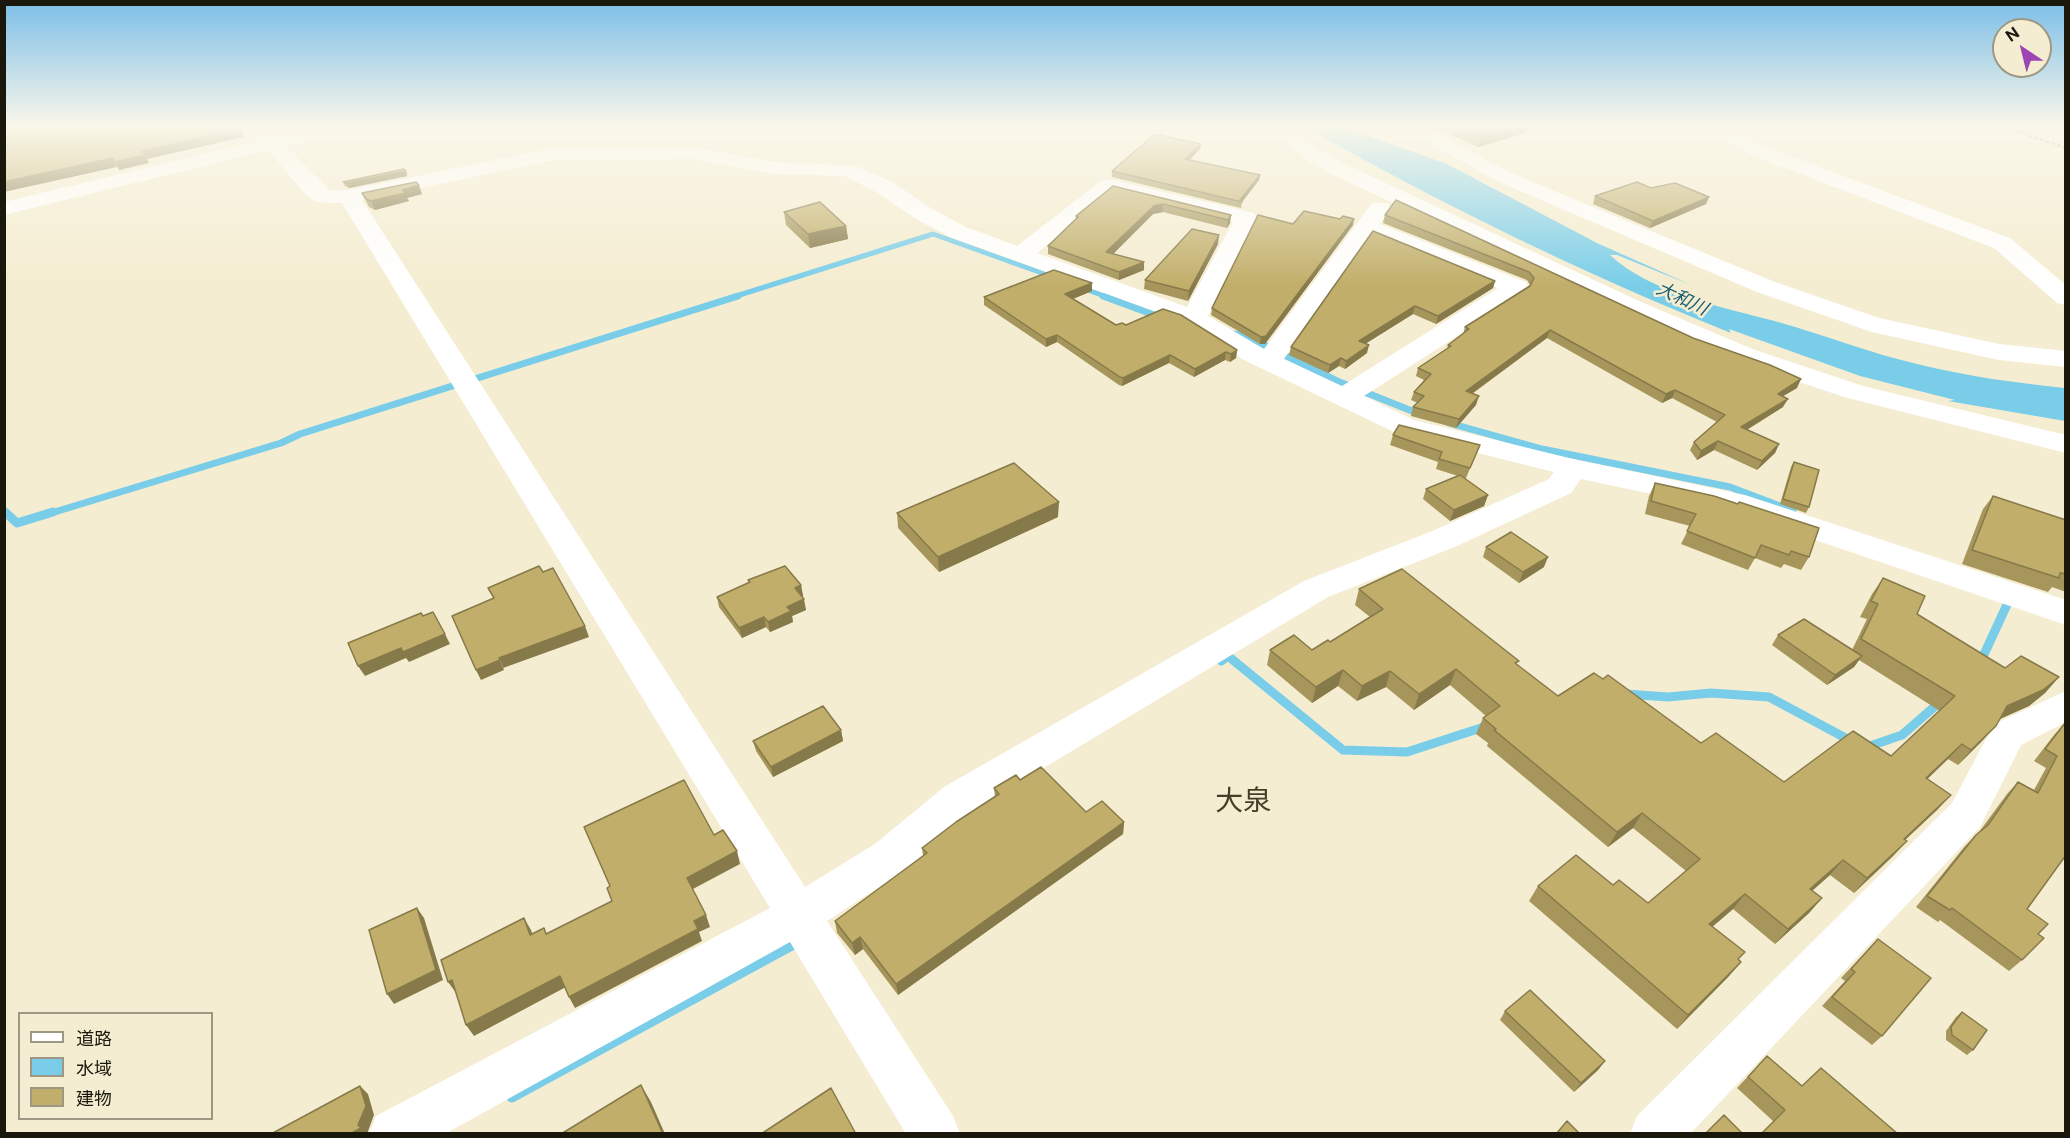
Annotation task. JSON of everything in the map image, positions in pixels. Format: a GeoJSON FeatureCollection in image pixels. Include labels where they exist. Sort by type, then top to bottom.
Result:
{"type":"FeatureCollection","features":[{"type":"Feature","properties":{"kind":"street"},"geometry":{"type":"LineString","coordinates":[[4,209],[126,179]]}},
{"type":"Feature","properties":{"kind":"street"},"geometry":{"type":"LineString","coordinates":[[304,179],[324,197],[349,196],[431,179]]}},
{"type":"Feature","properties":{"kind":"street"},"geometry":{"type":"LineString","coordinates":[[868,179],[958,232],[1194,318],[1269,361],[1404,426],[1573,468],[1734,502],[2066,613]]}},
{"type":"Feature","properties":{"kind":"street"},"geometry":{"type":"LineString","coordinates":[[1105,179],[1101,183],[1164,200],[1249,207],[1225,237],[1194,318]]}},
{"type":"Feature","properties":{"kind":"street"},"geometry":{"type":"LineString","coordinates":[[1360,179],[1437,213],[1613,298],[1730,350],[1890,402],[2066,444]]}},
{"type":"Feature","properties":{"kind":"street"},"geometry":{"type":"LineString","coordinates":[[1510,179],[1766,287],[1872,324],[1998,352],[2066,359]]}},
{"type":"Feature","properties":{"kind":"street"},"geometry":{"type":"LineString","coordinates":[[1833,179],[2002,243],[2066,298]]}},
{"type":"Feature","properties":{"kind":"street"},"geometry":{"type":"LineString","coordinates":[[1144,217],[1183,181]]}},
{"type":"Feature","properties":{"kind":"street"},"geometry":{"type":"LineString","coordinates":[[1020,255],[1057,223],[1068,219],[1108,185]]}},
{"type":"Feature","properties":{"kind":"street"},"geometry":{"type":"LineString","coordinates":[[1269,361],[1390,194]]}},
{"type":"Feature","properties":{"kind":"street"},"geometry":{"type":"LineString","coordinates":[[349,196],[800,914],[935,1134]]}},
{"type":"Feature","properties":{"kind":"street"},"geometry":{"type":"LineString","coordinates":[[1087,202],[1110,208]]}},
{"type":"Feature","properties":{"kind":"street"},"geometry":{"type":"LineString","coordinates":[[1345,396],[1517,286],[1366,226]]}},
{"type":"Feature","properties":{"kind":"street"},"geometry":{"type":"LineString","coordinates":[[394,1134],[800,914],[890,857],[958,799],[1316,589],[1446,538],[1560,486],[1573,468]]}},
{"type":"Feature","properties":{"kind":"street"},"geometry":{"type":"LineString","coordinates":[[1655,1134],[1966,815],[2007,735],[2066,705]]}},
{"type":"Feature","properties":{"kind":"water","name":"大和川"},"geometry":{"type":"Polygon","coordinates":[[[1400,179],[1476,179],[1597,243],[1691,285],[1617,255],[1610,255],[1646,280],[1690,298],[1917,364],[1991,379],[2065,388],[2065,421],[1948,401],[1955,400],[1860,376],[1729,329],[1731,333],[1567,262],[1400,179]]]}},
{"type":"Feature","properties":{"kind":"building"},"geometry":{"type":"Polygon","coordinates":[[[357,179],[366,179],[347,183],[343,182],[357,179]]]}},
{"type":"Feature","properties":{"kind":"building"},"geometry":{"type":"Polygon","coordinates":[[[1146,179],[1257,179],[1240,200],[1242,202],[1146,179]]]}},
{"type":"Feature","properties":{"kind":"building"},"geometry":{"type":"Polygon","coordinates":[[[416,182],[419,185],[403,190],[405,193],[371,201],[366,199],[362,193],[416,182]]]}},
{"type":"Feature","properties":{"kind":"building"},"geometry":{"type":"Polygon","coordinates":[[[1637,182],[1651,188],[1675,183],[1709,197],[1653,221],[1595,196],[1637,182]]]}},
{"type":"Feature","properties":{"kind":"building"},"geometry":{"type":"Polygon","coordinates":[[[1113,186],[1231,215],[1228,220],[1163,204],[1154,206],[1106,252],[1144,262],[1119,272],[1048,246],[1078,217],[1076,216],[1113,186]]]}},
{"type":"Feature","properties":{"kind":"building"},"geometry":{"type":"Polygon","coordinates":[[[1396,200],[1693,338],[1770,365],[1801,379],[1778,394],[1788,399],[1741,427],[1779,444],[1762,461],[1718,441],[1701,451],[1694,442],[1725,415],[1675,390],[1666,394],[1550,330],[1466,391],[1479,396],[1459,419],[1413,407],[1424,396],[1414,392],[1431,374],[1418,368],[1451,346],[1448,345],[1469,329],[1465,327],[1530,286],[1534,278],[1529,272],[1385,215],[1396,200]]]}},
{"type":"Feature","properties":{"kind":"building"},"geometry":{"type":"Polygon","coordinates":[[[820,202],[846,226],[808,234],[784,212],[820,202]]]}},
{"type":"Feature","properties":{"kind":"building"},"geometry":{"type":"Polygon","coordinates":[[[1304,211],[1340,219],[1343,216],[1354,219],[1266,336],[1261,337],[1212,308],[1258,215],[1293,224],[1304,211]]]}},
{"type":"Feature","properties":{"kind":"building"},"geometry":{"type":"Polygon","coordinates":[[[1192,229],[1219,235],[1189,291],[1145,280],[1192,229]]]}},
{"type":"Feature","properties":{"kind":"building"},"geometry":{"type":"Polygon","coordinates":[[[1373,231],[1495,281],[1438,316],[1415,306],[1359,341],[1369,345],[1346,361],[1341,358],[1330,365],[1291,347],[1373,231]]]}},
{"type":"Feature","properties":{"kind":"building"},"geometry":{"type":"Polygon","coordinates":[[[1054,270],[1092,283],[1065,294],[1116,325],[1122,323],[1126,325],[1163,309],[1181,315],[1237,350],[1231,354],[1226,352],[1195,369],[1170,355],[1123,378],[1057,335],[1046,339],[984,297],[1054,270]]]}},
{"type":"Feature","properties":{"kind":"building"},"geometry":{"type":"Polygon","coordinates":[[[1399,425],[1480,445],[1470,468],[1439,459],[1442,452],[1393,435],[1399,425]]]}},
{"type":"Feature","properties":{"kind":"building"},"geometry":{"type":"Polygon","coordinates":[[[1794,462],[1819,470],[1809,507],[1783,499],[1794,462]]]}},
{"type":"Feature","properties":{"kind":"building"},"geometry":{"type":"Polygon","coordinates":[[[1014,463],[1059,502],[938,557],[897,513],[1014,463]]]}},
{"type":"Feature","properties":{"kind":"building"},"geometry":{"type":"Polygon","coordinates":[[[1460,475],[1488,495],[1454,510],[1426,489],[1460,475]]]}},
{"type":"Feature","properties":{"kind":"building"},"geometry":{"type":"Polygon","coordinates":[[[1655,483],[1714,496],[1738,504],[1739,502],[1819,528],[1809,557],[1791,551],[1789,555],[1761,545],[1755,558],[1687,531],[1696,514],[1651,501],[1655,483]]]}},
{"type":"Feature","properties":{"kind":"building"},"geometry":{"type":"Polygon","coordinates":[[[1993,496],[2066,520],[2066,574],[2060,573],[2059,578],[1972,550],[1993,496]]]}},
{"type":"Feature","properties":{"kind":"building"},"geometry":{"type":"Polygon","coordinates":[[[1511,532],[1548,557],[1523,572],[1486,547],[1511,532]]]}},
{"type":"Feature","properties":{"kind":"building"},"geometry":{"type":"Polygon","coordinates":[[[539,566],[543,572],[553,568],[585,626],[499,658],[500,660],[476,670],[452,616],[494,598],[488,588],[539,566]]]}},
{"type":"Feature","properties":{"kind":"building"},"geometry":{"type":"Polygon","coordinates":[[[785,566],[801,585],[795,588],[804,599],[787,607],[791,611],[768,622],[764,617],[739,628],[717,597],[750,582],[748,580],[785,566]]]}},
{"type":"Feature","properties":{"kind":"building"},"geometry":{"type":"Polygon","coordinates":[[[1402,569],[1519,661],[1515,663],[1558,696],[1594,673],[1603,679],[1608,675],[1701,743],[1716,733],[1784,782],[1853,731],[1891,756],[1955,696],[1861,639],[1878,604],[1871,601],[1883,578],[1925,596],[1917,614],[2005,668],[2021,656],[2059,677],[2043,690],[2007,706],[1996,726],[1971,750],[1962,744],[1926,778],[1951,795],[1867,878],[1843,860],[1810,889],[1822,898],[1788,929],[1745,894],[1709,924],[1745,952],[1738,959],[1741,962],[1688,1015],[1538,886],[1576,855],[1613,885],[1619,880],[1648,903],[1700,859],[1642,813],[1617,832],[1494,730],[1496,729],[1483,718],[1500,706],[1456,669],[1419,694],[1390,671],[1362,686],[1343,670],[1316,687],[1270,650],[1294,635],[1312,650],[1328,640],[1330,642],[1383,609],[1359,589],[1402,569]]]}},
{"type":"Feature","properties":{"kind":"building"},"geometry":{"type":"Polygon","coordinates":[[[433,612],[445,634],[403,652],[401,648],[358,666],[348,643],[421,613],[423,616],[433,612]]]}},
{"type":"Feature","properties":{"kind":"building"},"geometry":{"type":"Polygon","coordinates":[[[1804,619],[1862,656],[1835,675],[1778,635],[1804,619]]]}},
{"type":"Feature","properties":{"kind":"building"},"geometry":{"type":"Polygon","coordinates":[[[823,706],[841,730],[771,767],[753,741],[823,706]]]}},
{"type":"Feature","properties":{"kind":"building"},"geometry":{"type":"Polygon","coordinates":[[[2065,723],[2066,855],[2027,909],[2048,924],[2038,934],[2044,938],[2022,960],[1952,908],[1950,910],[1927,896],[1976,835],[1988,825],[2018,782],[2038,793],[2057,756],[2045,749],[2065,723]]]}},
{"type":"Feature","properties":{"kind":"building"},"geometry":{"type":"Polygon","coordinates":[[[1041,767],[1086,812],[1102,801],[1124,822],[896,984],[860,937],[852,943],[835,921],[927,853],[922,848],[999,794],[994,788],[1016,775],[1020,780],[1041,767]]]}},
{"type":"Feature","properties":{"kind":"building"},"geometry":{"type":"Polygon","coordinates":[[[684,780],[714,835],[723,830],[737,851],[687,878],[706,915],[694,921],[698,929],[569,997],[560,976],[466,1025],[452,980],[448,982],[441,960],[524,918],[530,935],[544,928],[546,934],[612,901],[607,888],[610,886],[584,827],[684,780]]]}},
{"type":"Feature","properties":{"kind":"building"},"geometry":{"type":"Polygon","coordinates":[[[417,908],[436,970],[387,994],[369,930],[417,908]]]}},
{"type":"Feature","properties":{"kind":"building"},"geometry":{"type":"Polygon","coordinates":[[[1878,939],[1931,978],[1882,1036],[1832,997],[1855,972],[1851,969],[1878,939]]]}},
{"type":"Feature","properties":{"kind":"building"},"geometry":{"type":"Polygon","coordinates":[[[1530,990],[1605,1061],[1581,1083],[1505,1011],[1530,990]]]}},
{"type":"Feature","properties":{"kind":"building"},"geometry":{"type":"Polygon","coordinates":[[[1962,1012],[1987,1030],[1973,1050],[1952,1035],[1951,1027],[1962,1012]]]}},
{"type":"Feature","properties":{"kind":"building"},"geometry":{"type":"Polygon","coordinates":[[[1767,1056],[1802,1086],[1821,1068],[1898,1134],[1761,1134],[1785,1110],[1748,1077],[1767,1056]]]}},
{"type":"Feature","properties":{"kind":"building"},"geometry":{"type":"Polygon","coordinates":[[[641,1085],[663,1134],[561,1134],[641,1085]]]}},
{"type":"Feature","properties":{"kind":"building"},"geometry":{"type":"Polygon","coordinates":[[[360,1086],[366,1106],[358,1125],[361,1128],[350,1134],[271,1134],[360,1086]]]}},
{"type":"Feature","properties":{"kind":"building"},"geometry":{"type":"Polygon","coordinates":[[[831,1088],[856,1134],[761,1134],[831,1088]]]}},
{"type":"Feature","properties":{"kind":"building"},"geometry":{"type":"Polygon","coordinates":[[[1724,1115],[1743,1134],[1705,1134],[1724,1115]]]}},
{"type":"Feature","properties":{"kind":"building"},"geometry":{"type":"Polygon","coordinates":[[[1567,1121],[1580,1134],[1556,1134],[1567,1121]]]}},
{"type":"Feature","properties":{"kind":"waterway"},"geometry":{"type":"LineString","coordinates":[[733,297],[933,234],[1053,277]]}},
{"type":"Feature","properties":{"kind":"waterway"},"geometry":{"type":"LineString","coordinates":[[1082,288],[1107,297]]}},
{"type":"Feature","properties":{"kind":"waterway"},"geometry":{"type":"LineString","coordinates":[[48,514],[281,443],[300,434],[738,296]]}},
{"type":"Feature","properties":{"kind":"waterway"},"geometry":{"type":"LineString","coordinates":[[1103,296],[1160,317]]}},
{"type":"Feature","properties":{"kind":"waterway"},"geometry":{"type":"LineString","coordinates":[[1230,334],[1244,335],[1337,381],[1422,415]]}},
{"type":"Feature","properties":{"kind":"waterway"},"geometry":{"type":"LineString","coordinates":[[1449,423],[1542,449],[1730,487],[1793,511]]}},
{"type":"Feature","properties":{"kind":"waterway"},"geometry":{"type":"LineString","coordinates":[[5,512],[17,523],[53,512]]}},
{"type":"Feature","properties":{"kind":"waterway"},"geometry":{"type":"LineString","coordinates":[[1980,663],[2011,596]]}},
{"type":"Feature","properties":{"kind":"waterway"},"geometry":{"type":"LineString","coordinates":[[1221,661],[1228,656],[1343,750],[1407,752],[1487,726]]}},
{"type":"Feature","properties":{"kind":"waterway"},"geometry":{"type":"LineString","coordinates":[[1625,694],[1668,697],[1711,693],[1769,697],[1853,742]]}},
{"type":"Feature","properties":{"kind":"waterway"},"geometry":{"type":"LineString","coordinates":[[1864,748],[1902,735],[1941,701]]}},
{"type":"Feature","properties":{"kind":"waterway"},"geometry":{"type":"LineString","coordinates":[[512,1097],[801,940]]}},
{"type":"Feature","properties":{"kind":"district","name":"大泉"},"geometry":{"type":"Point","coordinates":[1243,801]}}]}
